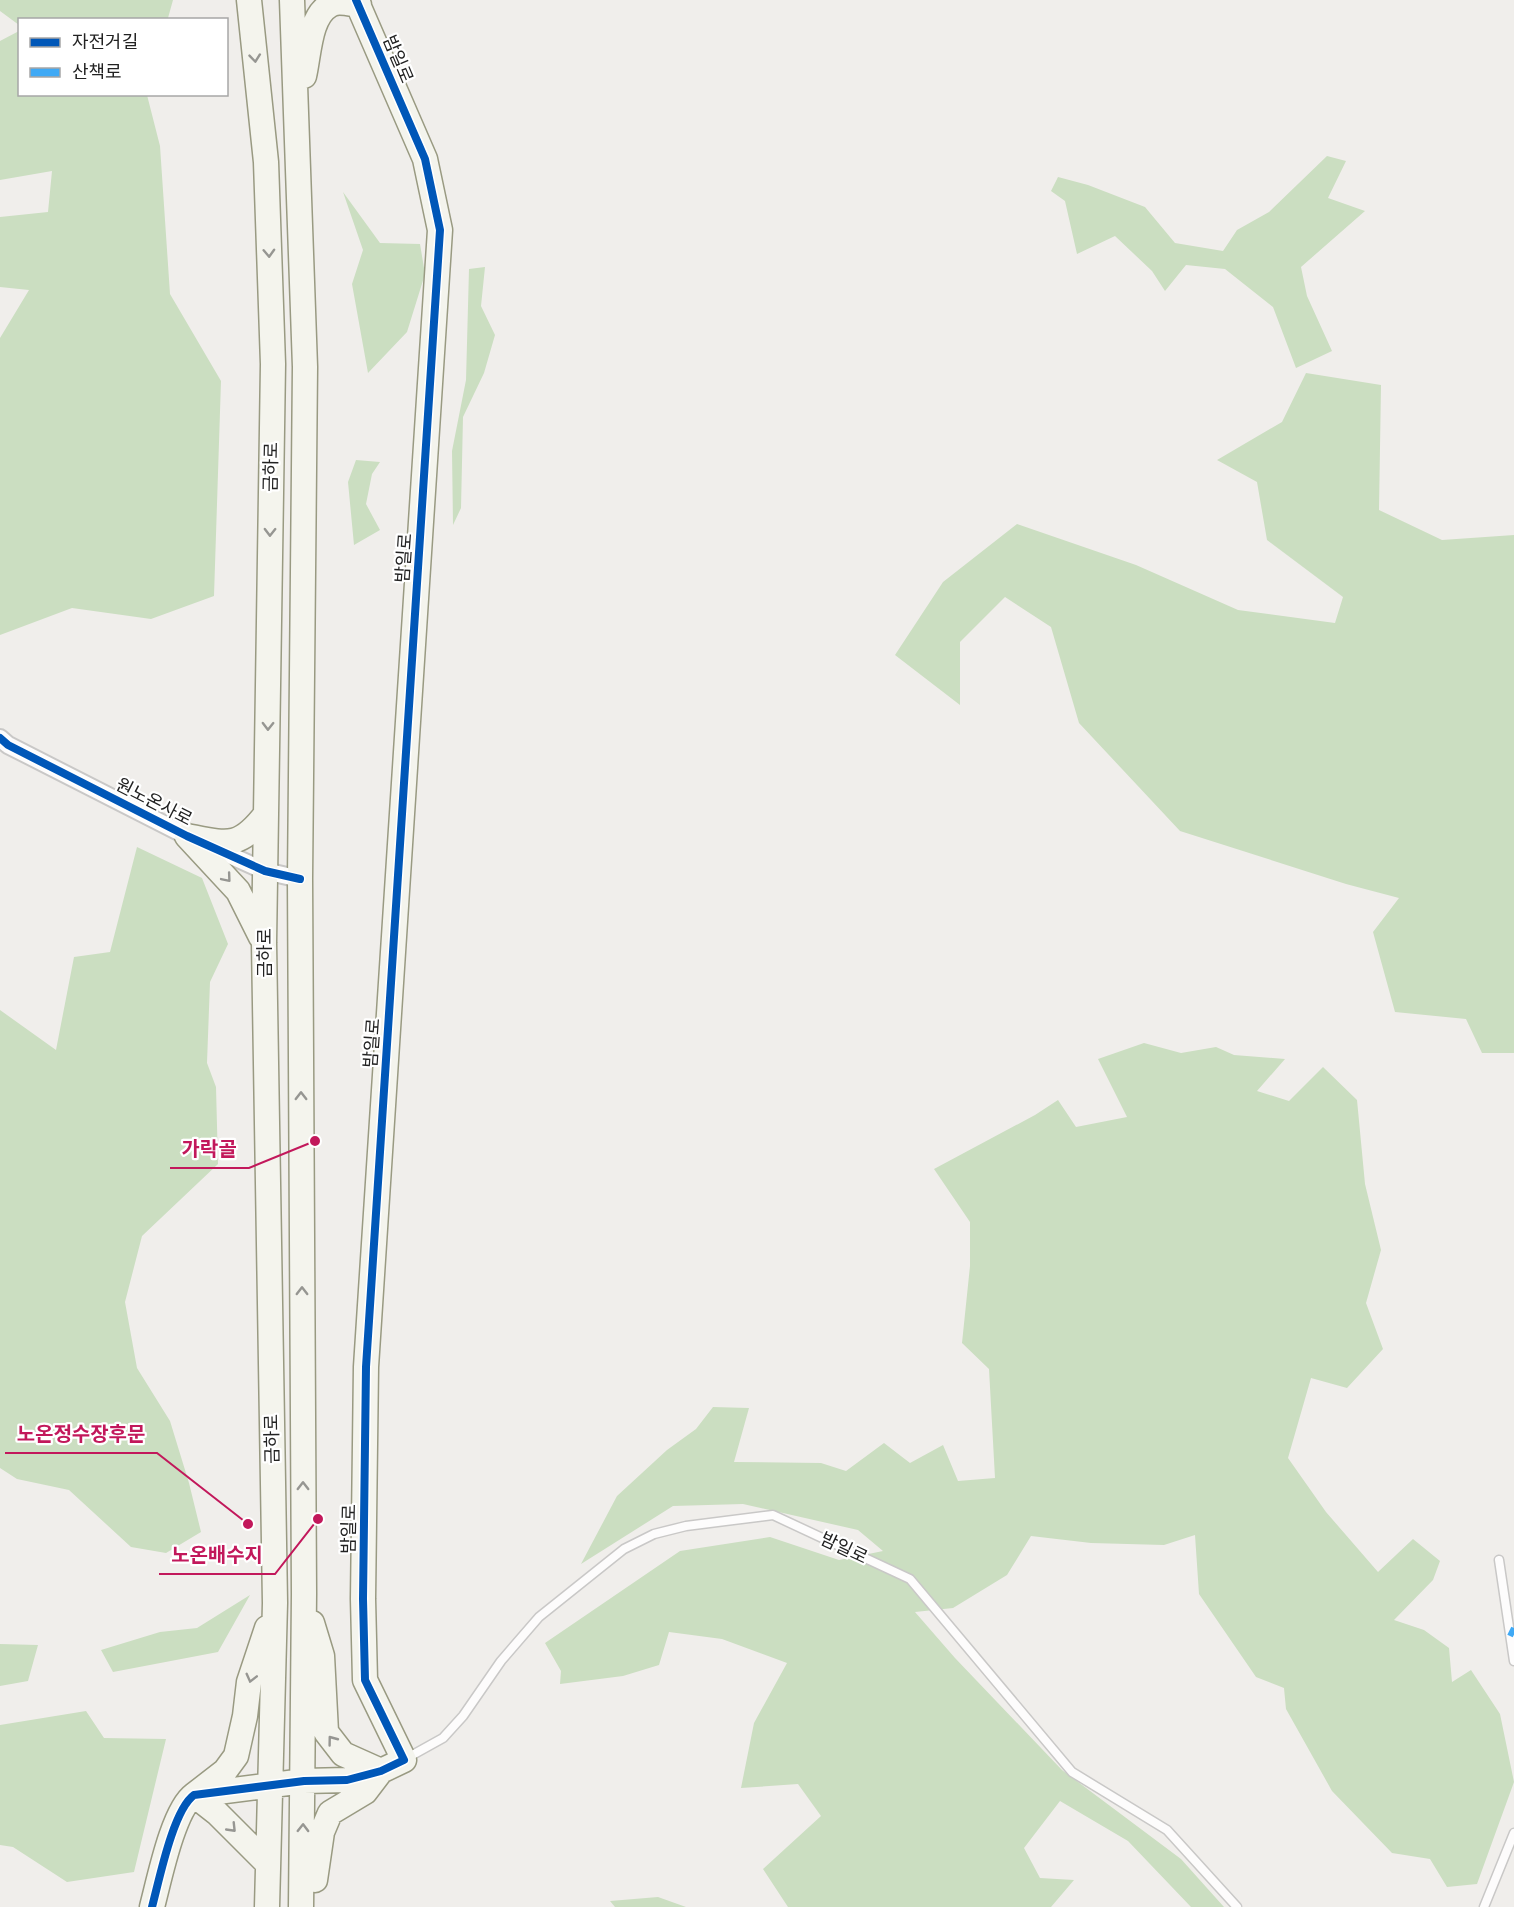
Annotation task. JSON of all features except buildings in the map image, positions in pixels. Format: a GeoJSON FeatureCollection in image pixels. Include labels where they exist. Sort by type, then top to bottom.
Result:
{"type":"FeatureCollection","features":[{"type":"Feature","properties":{"kind":"main road","name":"금하로"},"geometry":{"type":"LineString","coordinates":[[249,0],[266,162],[273,364],[264,943],[275,1603],[267,1907]]}},
{"type":"Feature","properties":{"kind":"main road","name":"금하로"},"geometry":{"type":"LineString","coordinates":[[292,0],[305,367],[300,879],[304,1594],[304,1782],[301,1907]]}},
{"type":"Feature","properties":{"kind":"main road"},"geometry":{"type":"LineString","coordinates":[[297,108],[314,24],[330,5],[357,2]]}},
{"type":"Feature","properties":{"kind":"main road","name":"밤일로"},"geometry":{"type":"LineString","coordinates":[[194,1795],[271,1785],[347,1780],[381,1771],[404,1760],[365,1680],[363,1599],[366,1367],[440,230],[425,159],[357,2]]}},
{"type":"Feature","properties":{"kind":"main road"},"geometry":{"type":"LineString","coordinates":[[187,836],[218,842],[242,840],[252,832],[266,814]]}},
{"type":"Feature","properties":{"kind":"main road"},"geometry":{"type":"LineString","coordinates":[[187,836],[217,866],[245,901],[264,943]]}},
{"type":"Feature","properties":{"kind":"main road"},"geometry":{"type":"LineString","coordinates":[[304,1594],[322,1656],[326,1732],[343,1754],[381,1771],[365,1792],[338,1806],[324,1823],[309,1907]]}},
{"type":"Feature","properties":{"kind":"main road"},"geometry":{"type":"LineString","coordinates":[[152,1907],[169,1844],[185,1804],[225,1771],[236,1756],[245,1716],[249,1682],[275,1603]]}},
{"type":"Feature","properties":{"kind":"main road"},"geometry":{"type":"LineString","coordinates":[[194,1795],[217,1813],[267,1863]]}},
{"type":"Feature","properties":{"kind":"street","name":"원노온사로"},"geometry":{"type":"LineString","coordinates":[[0,738],[8,745],[187,836],[266,871],[300,879]]}},
{"type":"Feature","properties":{"kind":"lane","name":"밤일로"},"geometry":{"type":"LineString","coordinates":[[404,1760],[443,1738],[464,1716],[501,1661],[539,1617],[624,1549],[654,1533],[773,1515],[910,1579],[1072,1772],[1167,1830],[1237,1907]]}},
{"type":"Feature","properties":{"kind":"lane"},"geometry":{"type":"LineString","coordinates":[[1499,1560],[1514,1661]]}},
{"type":"Feature","properties":{"kind":"lane"},"geometry":{"type":"LineString","coordinates":[[1484,1907],[1514,1833]]}},
{"type":"Feature","properties":{"kind":"green space"},"geometry":{"type":"Polygon","coordinates":[[[0,0],[173,0],[168,18],[18,18],[18,24],[0,11],[0,0]]]}},
{"type":"Feature","properties":{"kind":"green space"},"geometry":{"type":"Polygon","coordinates":[[[18,32],[18,96],[147,96],[160,146],[170,294],[221,381],[214,596],[151,619],[72,608],[0,635],[0,338],[29,290],[0,287],[0,217],[48,212],[52,171],[0,180],[0,41],[18,32]]]}},
{"type":"Feature","properties":{"kind":"green space"},"geometry":{"type":"Polygon","coordinates":[[[1327,156],[1346,161],[1328,198],[1365,211],[1301,267],[1307,296],[1332,351],[1296,368],[1273,307],[1225,269],[1186,265],[1165,291],[1152,271],[1115,236],[1077,254],[1065,201],[1051,191],[1058,177],[1088,185],[1145,207],[1175,243],[1223,251],[1237,230],[1269,212],[1327,156]]]}},
{"type":"Feature","properties":{"kind":"green space"},"geometry":{"type":"Polygon","coordinates":[[[343,192],[380,243],[420,244],[425,274],[407,332],[368,373],[352,284],[363,250],[343,192]]]}},
{"type":"Feature","properties":{"kind":"green space"},"geometry":{"type":"Polygon","coordinates":[[[485,267],[481,306],[495,335],[484,373],[463,417],[461,508],[453,525],[452,451],[466,380],[469,269],[485,267]]]}},
{"type":"Feature","properties":{"kind":"green space"},"geometry":{"type":"Polygon","coordinates":[[[1306,373],[1381,385],[1379,510],[1442,540],[1514,535],[1514,1053],[1482,1053],[1466,1019],[1395,1012],[1373,932],[1399,898],[1346,884],[1180,831],[1079,723],[1051,627],[1005,597],[960,642],[960,705],[895,655],[943,582],[1017,524],[1136,565],[1238,610],[1335,623],[1343,597],[1267,540],[1257,482],[1217,460],[1282,422],[1306,373]]]}},
{"type":"Feature","properties":{"kind":"green space"},"geometry":{"type":"Polygon","coordinates":[[[356,460],[380,462],[372,474],[366,504],[380,530],[354,545],[348,482],[356,460]]]}},
{"type":"Feature","properties":{"kind":"green space"},"geometry":{"type":"Polygon","coordinates":[[[137,847],[202,878],[228,944],[210,982],[207,1063],[216,1087],[218,1164],[142,1236],[125,1302],[137,1368],[170,1421],[201,1532],[166,1553],[131,1547],[69,1490],[17,1479],[0,1468],[0,1010],[56,1050],[74,957],[110,952],[137,847]]]}},
{"type":"Feature","properties":{"kind":"green space"},"geometry":{"type":"Polygon","coordinates":[[[1144,1043],[1181,1053],[1216,1047],[1234,1055],[1285,1059],[1257,1091],[1289,1101],[1323,1067],[1357,1100],[1365,1184],[1381,1250],[1366,1303],[1383,1349],[1347,1388],[1311,1378],[1288,1458],[1326,1512],[1378,1572],[1413,1539],[1440,1561],[1433,1580],[1394,1620],[1424,1630],[1449,1648],[1452,1682],[1471,1670],[1500,1714],[1514,1782],[1477,1884],[1447,1887],[1430,1859],[1392,1853],[1332,1791],[1286,1709],[1284,1688],[1256,1677],[1199,1594],[1195,1535],[1164,1545],[1091,1543],[1031,1536],[1007,1575],[953,1608],[915,1612],[955,1658],[1062,1770],[1181,1859],[1224,1907],[1191,1907],[1128,1841],[1060,1801],[1024,1848],[1040,1878],[1074,1880],[1051,1907],[788,1907],[763,1869],[821,1816],[798,1784],[741,1788],[754,1723],[787,1663],[722,1639],[669,1632],[659,1665],[623,1676],[560,1684],[561,1671],[545,1643],[680,1551],[770,1537],[839,1560],[883,1551],[858,1530],[743,1504],[673,1506],[581,1564],[617,1496],[667,1450],[696,1429],[713,1407],[749,1408],[734,1462],[821,1463],[846,1471],[884,1443],[910,1463],[943,1445],[958,1481],[995,1478],[989,1369],[962,1343],[970,1266],[970,1222],[934,1169],[1035,1115],[1058,1100],[1076,1127],[1127,1117],[1098,1059],[1144,1043]]]}},
{"type":"Feature","properties":{"kind":"green space"},"geometry":{"type":"Polygon","coordinates":[[[250,1595],[218,1652],[113,1672],[101,1650],[160,1632],[197,1628],[250,1595]]]}},
{"type":"Feature","properties":{"kind":"green space"},"geometry":{"type":"Polygon","coordinates":[[[0,1644],[38,1645],[28,1681],[0,1686],[0,1644]]]}},
{"type":"Feature","properties":{"kind":"green space"},"geometry":{"type":"Polygon","coordinates":[[[86,1711],[104,1738],[166,1739],[134,1872],[67,1882],[13,1847],[0,1845],[0,1725],[86,1711]]]}},
{"type":"Feature","properties":{"kind":"green space"},"geometry":{"type":"Polygon","coordinates":[[[658,1897],[686,1907],[615,1907],[610,1901],[658,1897]]]}},
{"type":"Feature","properties":{"kind":"marked path"},"geometry":{"type":"LineString","coordinates":[[1510,1636],[1514,1628]]}},
{"type":"Feature","properties":{"kind":"cycle path"},"geometry":{"type":"LineString","coordinates":[[152,1907],[173,1830],[186,1803],[194,1795],[304,1781],[347,1780],[381,1771],[404,1760],[365,1680],[363,1599],[366,1367],[440,230],[425,159],[356,0]]}},
{"type":"Feature","properties":{"kind":"cycle path"},"geometry":{"type":"LineString","coordinates":[[0,738],[8,745],[187,836],[265,871],[300,879]]}},
{"type":"Feature","properties":{"kind":"place","name":"가락골"},"geometry":{"type":"Point","coordinates":[315,1141]}},
{"type":"Feature","properties":{"kind":"place","name":"노온배수지"},"geometry":{"type":"Point","coordinates":[318,1519]}},
{"type":"Feature","properties":{"kind":"place","name":"노온정수장후문"},"geometry":{"type":"Point","coordinates":[248,1524]}}]}
